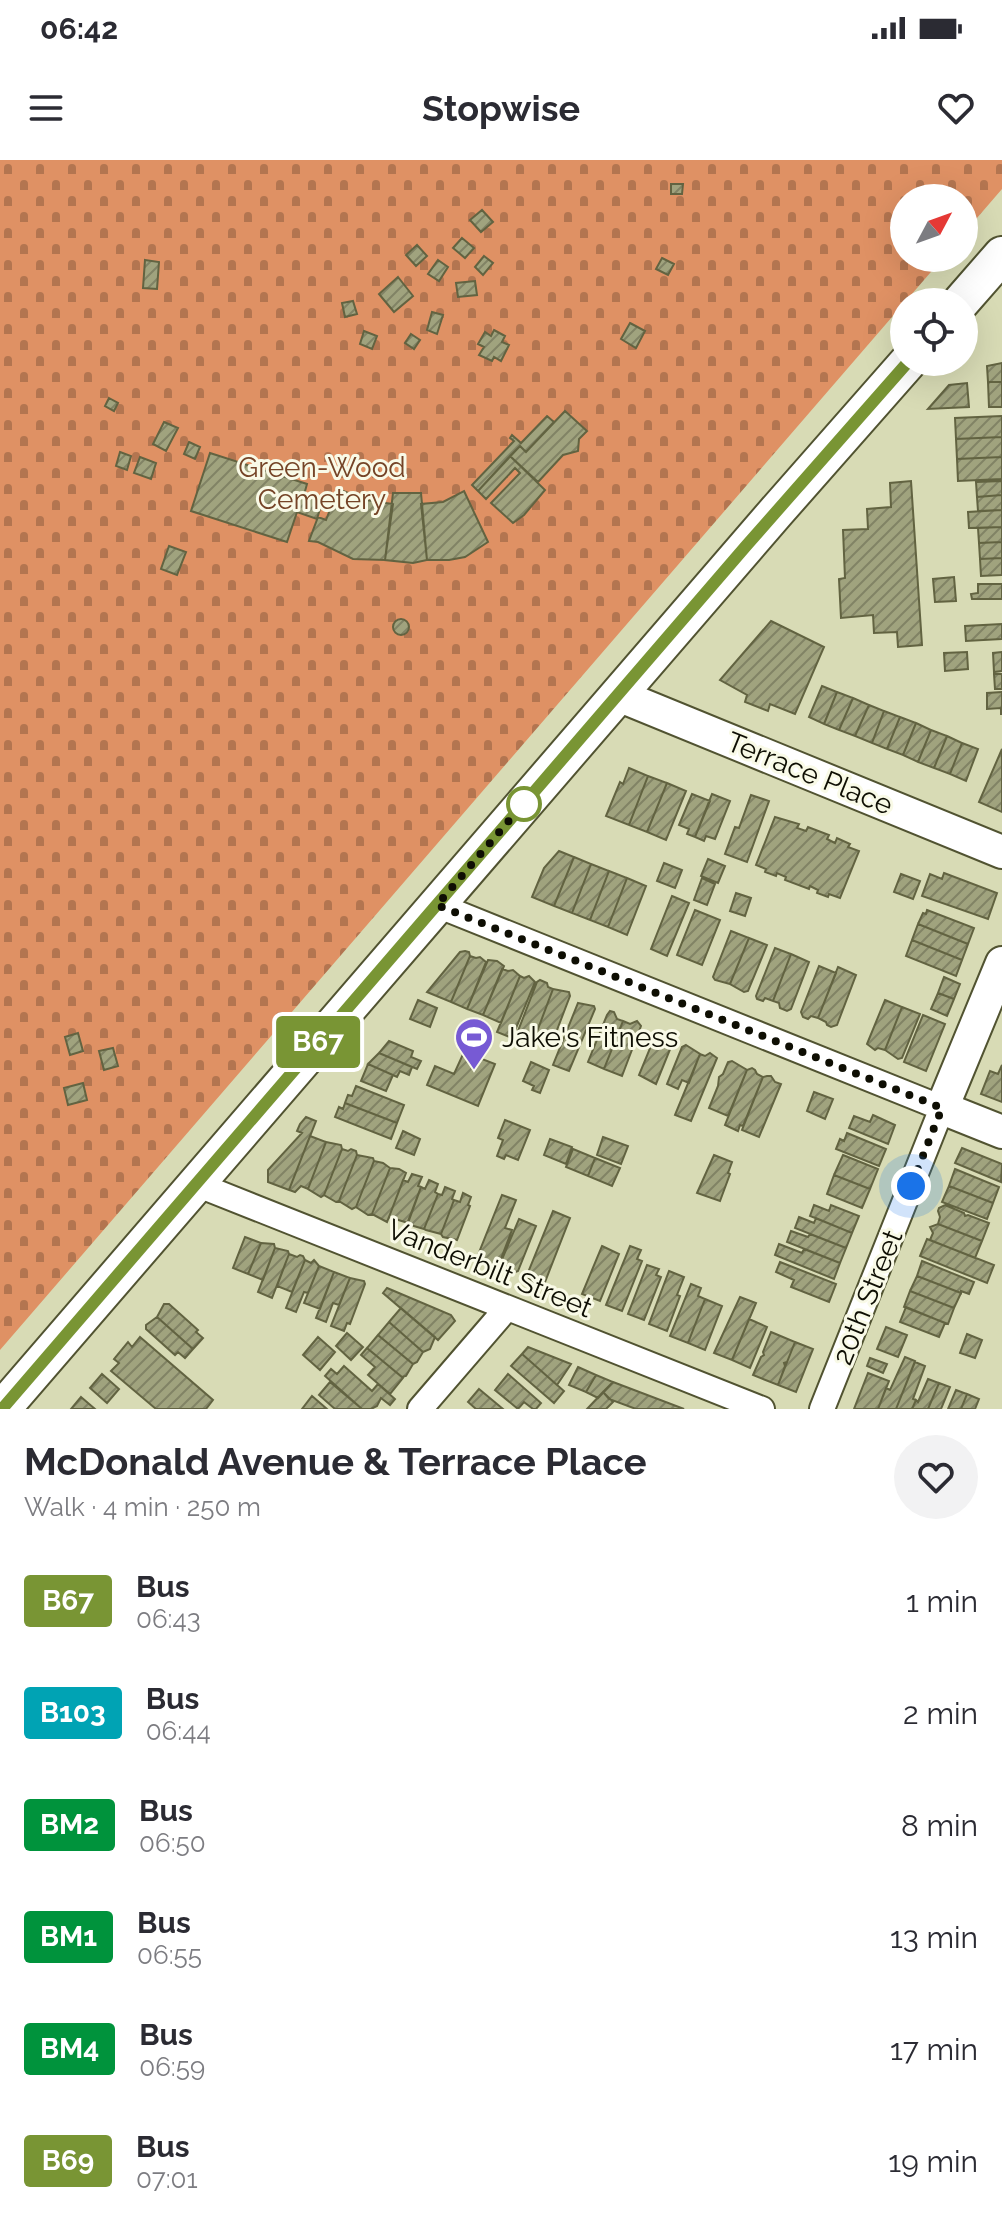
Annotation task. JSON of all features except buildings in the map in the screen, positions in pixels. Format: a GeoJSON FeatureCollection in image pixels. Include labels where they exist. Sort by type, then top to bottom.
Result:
{"type":"FeatureCollection","features":[{"type":"Feature","properties":{"kind":"main road"},"geometry":{"type":"LineString","coordinates":[[973,288],[1002,255]]}},
{"type":"Feature","properties":{"kind":"main road"},"geometry":{"type":"LineString","coordinates":[[2,1409],[896,376]]}},
{"type":"Feature","properties":{"kind":"main road","name":"Terrace Place"},"geometry":{"type":"LineString","coordinates":[[618,695],[1002,852]]}},
{"type":"Feature","properties":{"kind":"main road","name":"20th Street"},"geometry":{"type":"LineString","coordinates":[[942,1108],[1002,963]]}},
{"type":"Feature","properties":{"kind":"main road"},"geometry":{"type":"LineString","coordinates":[[942,1108],[1002,1132]]}},
{"type":"Feature","properties":{"kind":"street"},"geometry":{"type":"LineString","coordinates":[[437,905],[942,1108]]}},
{"type":"Feature","properties":{"kind":"street","name":"20th Street"},"geometry":{"type":"LineString","coordinates":[[822,1409],[942,1108]]}},
{"type":"Feature","properties":{"kind":"street","name":"Vanderbilt Street"},"geometry":{"type":"LineString","coordinates":[[196,1184],[755,1408]]}},
{"type":"Feature","properties":{"kind":"street"},"geometry":{"type":"LineString","coordinates":[[420,1409],[507,1308]]}},
{"type":"Feature","properties":{"kind":"green space","name":"Green-Wood Cemetery"},"geometry":{"type":"Polygon","coordinates":[[[0,160],[1002,160],[1002,189],[978,217],[978,184],[890,184],[890,272],[931,272],[917,288],[890,288],[890,319],[0,1350],[0,160]]]}},
{"type":"Feature","properties":{"kind":"bus line","name":"B67"},"geometry":{"type":"LineString","coordinates":[[2,1409],[896,376]]}},
{"type":"Feature","properties":{"kind":"place","name":"Jake's Fitness"},"geometry":{"type":"Point","coordinates":[474,1071]}},
{"type":"Feature","properties":{"kind":"route"},"geometry":{"type":"LineString","coordinates":[[524,804],[530,796],[437,905],[942,1108],[911,1186]]}}]}
